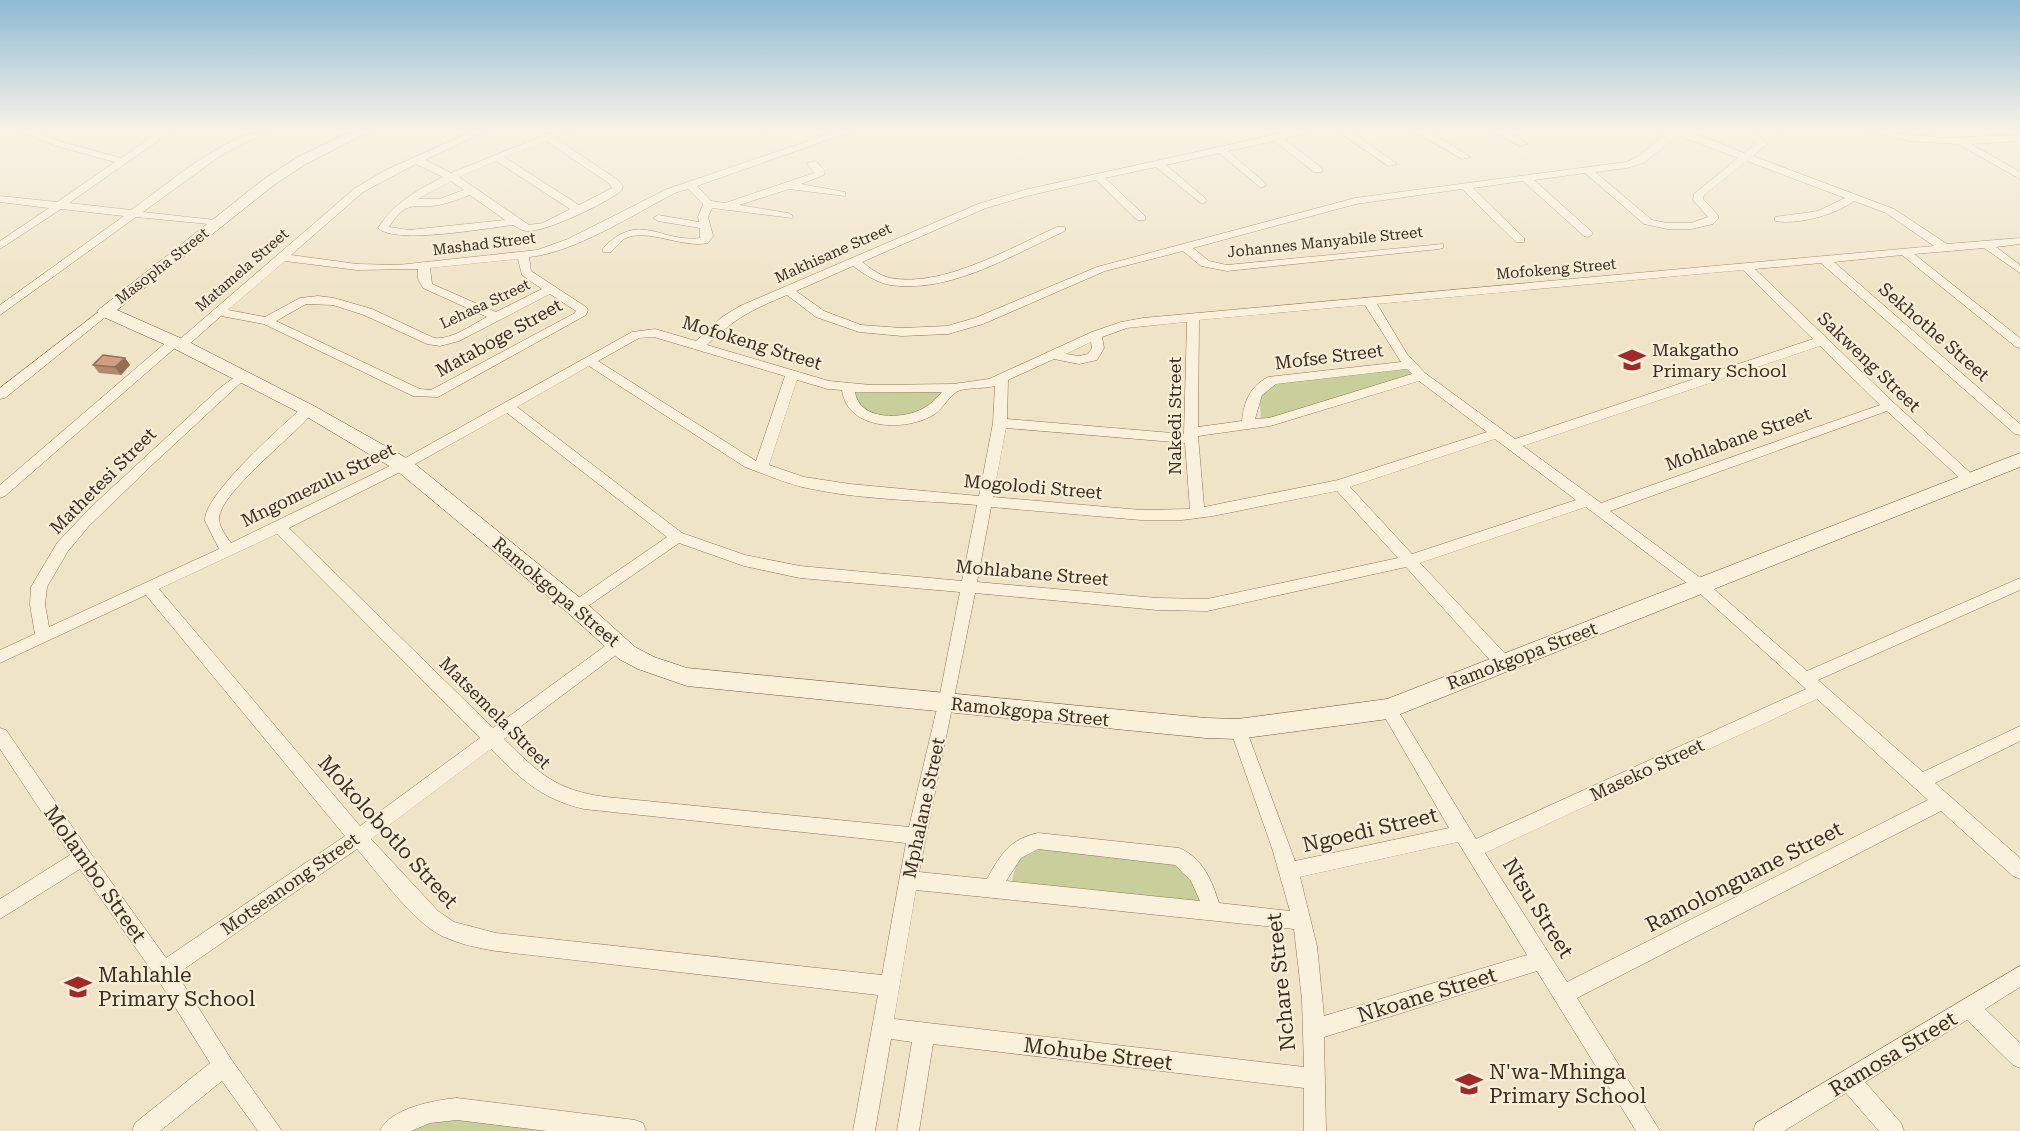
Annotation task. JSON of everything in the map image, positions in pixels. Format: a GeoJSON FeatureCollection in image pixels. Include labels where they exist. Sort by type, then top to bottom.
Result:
{"type":"FeatureCollection","features":[{"type":"Feature","properties":{"kind":"street"},"geometry":{"type":"LineString","coordinates":[[0,246],[91,184]]}},
{"type":"Feature","properties":{"kind":"street"},"geometry":{"type":"LineString","coordinates":[[0,311],[176,184]]}},
{"type":"Feature","properties":{"kind":"street","name":"Masopha Street"},"geometry":{"type":"LineString","coordinates":[[0,395],[215,223],[268,184]]}},
{"type":"Feature","properties":{"kind":"street","name":"Matamela Street"},"geometry":{"type":"LineString","coordinates":[[0,493],[177,343],[219,312],[359,190],[371,184]]}},
{"type":"Feature","properties":{"kind":"street"},"geometry":{"type":"LineString","coordinates":[[438,184],[406,203],[386,221],[384,231],[409,233],[515,222]]}},
{"type":"Feature","properties":{"kind":"street"},"geometry":{"type":"LineString","coordinates":[[461,184],[524,228],[533,229],[545,226],[614,193],[618,186],[615,184]]}},
{"type":"Feature","properties":{"kind":"street"},"geometry":{"type":"LineString","coordinates":[[538,184],[579,210]]}},
{"type":"Feature","properties":{"kind":"street"},"geometry":{"type":"LineString","coordinates":[[690,184],[708,204],[788,216]]}},
{"type":"Feature","properties":{"kind":"street","name":"Mashad Street"},"geometry":{"type":"LineString","coordinates":[[282,257],[357,267],[424,267],[523,256],[556,248],[653,199],[690,184]]}},
{"type":"Feature","properties":{"kind":"street"},"geometry":{"type":"LineString","coordinates":[[724,207],[794,184]]}},
{"type":"Feature","properties":{"kind":"street","name":"Makhisane Street"},"geometry":{"type":"LineString","coordinates":[[699,346],[735,314],[853,261],[982,206],[1024,193],[1067,184]]}},
{"type":"Feature","properties":{"kind":"street"},"geometry":{"type":"LineString","coordinates":[[1105,184],[1141,218]]}},
{"type":"Feature","properties":{"kind":"street"},"geometry":{"type":"LineString","coordinates":[[1182,184],[1202,201]]}},
{"type":"Feature","properties":{"kind":"street"},"geometry":{"type":"LineString","coordinates":[[788,290],[820,314],[859,328],[902,332],[948,330],[979,321],[1101,269],[1369,198],[1485,184]]}},
{"type":"Feature","properties":{"kind":"street"},"geometry":{"type":"LineString","coordinates":[[1532,184],[1588,234]]}},
{"type":"Feature","properties":{"kind":"street"},"geometry":{"type":"LineString","coordinates":[[1603,184],[1648,222],[1667,226],[1691,226],[1709,222],[1714,218],[1698,200],[1699,194],[1712,184]]}},
{"type":"Feature","properties":{"kind":"street"},"geometry":{"type":"LineString","coordinates":[[1820,184],[1897,214],[1946,249]]}},
{"type":"Feature","properties":{"kind":"street"},"geometry":{"type":"LineString","coordinates":[[788,186],[841,194]]}},
{"type":"Feature","properties":{"kind":"street"},"geometry":{"type":"LineString","coordinates":[[1465,186],[1520,240]]}},
{"type":"Feature","properties":{"kind":"street"},"geometry":{"type":"LineString","coordinates":[[406,203],[440,202],[471,191]]}},
{"type":"Feature","properties":{"kind":"street"},"geometry":{"type":"LineString","coordinates":[[1779,219],[1830,212],[1841,207],[1854,196]]}},
{"type":"Feature","properties":{"kind":"street"},"geometry":{"type":"LineString","coordinates":[[0,199],[215,223]]}},
{"type":"Feature","properties":{"kind":"street"},"geometry":{"type":"LineString","coordinates":[[607,250],[620,237],[638,232],[702,242],[707,236],[704,217],[708,204]]}},
{"type":"Feature","properties":{"kind":"street"},"geometry":{"type":"LineString","coordinates":[[658,218],[705,226]]}},
{"type":"Feature","properties":{"kind":"street"},"geometry":{"type":"LineString","coordinates":[[853,261],[878,278],[890,281],[928,281],[964,270],[1061,229]]}},
{"type":"Feature","properties":{"kind":"street","name":"Mofokeng Street"},"geometry":{"type":"LineString","coordinates":[[645,333],[655,333],[792,375],[848,388],[953,388],[981,386],[1002,380],[1096,335],[1125,325],[2020,241]]}},
{"type":"Feature","properties":{"kind":"street"},"geometry":{"type":"LineString","coordinates":[[1986,244],[2020,270]]}},
{"type":"Feature","properties":{"kind":"street","name":"Johannes Manyabile Street"},"geometry":{"type":"LineString","coordinates":[[1185,247],[1205,264],[1227,268],[1439,246]]}},
{"type":"Feature","properties":{"kind":"street"},"geometry":{"type":"LineString","coordinates":[[1906,253],[2020,344]]}},
{"type":"Feature","properties":{"kind":"street","name":"Mataboge Street"},"geometry":{"type":"LineString","coordinates":[[219,312],[267,321],[417,393],[428,394],[452,385],[580,315],[582,310],[526,273],[523,256]]}},
{"type":"Feature","properties":{"kind":"street","name":"Sekhothe Street"},"geometry":{"type":"LineString","coordinates":[[1825,260],[2020,431]]}},
{"type":"Feature","properties":{"kind":"street"},"geometry":{"type":"LineString","coordinates":[[424,267],[424,279],[427,286],[496,317]]}},
{"type":"Feature","properties":{"kind":"street","name":"Sakweng Street"},"geometry":{"type":"LineString","coordinates":[[1746,267],[1888,406],[1970,480]]}},
{"type":"Feature","properties":{"kind":"street","name":"Lehasa Street"},"geometry":{"type":"LineString","coordinates":[[267,321],[302,301],[324,300],[345,304],[431,341],[440,342],[455,338],[549,290]]}},
{"type":"Feature","properties":{"kind":"street"},"geometry":{"type":"LineString","coordinates":[[1370,303],[1409,365],[1421,376],[1495,434],[1701,586],[1814,684],[2020,870]]}},
{"type":"Feature","properties":{"kind":"street","name":"Ramokgopa Street"},"geometry":{"type":"LineString","coordinates":[[105,311],[177,343],[242,376],[403,465],[576,607],[618,645],[646,663],[687,677],[1172,726],[1238,729],[1388,709],[2020,460]]}},
{"type":"Feature","properties":{"kind":"street","name":"Nakedi Street"},"geometry":{"type":"LineString","coordinates":[[1193,318],[1191,436],[1193,492],[1197,513]]}},
{"type":"Feature","properties":{"kind":"street","name":"Mngomezulu Street"},"geometry":{"type":"LineString","coordinates":[[0,657],[279,527],[403,465],[636,335],[645,333]]}},
{"type":"Feature","properties":{"kind":"street"},"geometry":{"type":"LineString","coordinates":[[1053,355],[1079,360],[1093,357],[1098,348],[1096,335]]}},
{"type":"Feature","properties":{"kind":"street"},"geometry":{"type":"LineString","coordinates":[[1512,445],[1821,341]]}},
{"type":"Feature","properties":{"kind":"street","name":"Mogolodi Street"},"geometry":{"type":"LineString","coordinates":[[590,361],[734,456],[761,468],[826,486],[1163,516],[1197,513],[1340,485],[1495,434]]}},
{"type":"Feature","properties":{"kind":"street","name":"Mofse Street"},"geometry":{"type":"LineString","coordinates":[[1248,426],[1250,408],[1256,393],[1260,387],[1273,380],[1409,365]]}},
{"type":"Feature","properties":{"kind":"street"},"geometry":{"type":"LineString","coordinates":[[761,468],[792,375]]}},
{"type":"Feature","properties":{"kind":"street","name":"Mathetesi Street"},"geometry":{"type":"LineString","coordinates":[[43,636],[37,602],[38,589],[49,568],[68,542],[133,475],[242,376]]}},
{"type":"Feature","properties":{"kind":"street","name":"Mofse Street"},"geometry":{"type":"LineString","coordinates":[[1000,423],[1191,436],[1288,418],[1421,376]]}},
{"type":"Feature","properties":{"kind":"street","name":"Mphalane Street"},"geometry":{"type":"LineString","coordinates":[[864,1131],[916,836],[946,704],[1000,423],[1002,380]]}},
{"type":"Feature","properties":{"kind":"street"},"geometry":{"type":"LineString","coordinates":[[848,388],[849,403],[859,413],[886,419],[923,414],[939,404],[953,388]]}},
{"type":"Feature","properties":{"kind":"street","name":"Mohlabane Street"},"geometry":{"type":"LineString","coordinates":[[508,407],[677,537],[774,568],[1157,604],[1207,605],[1408,561],[1594,505],[1888,406]]}},
{"type":"Feature","properties":{"kind":"street"},"geometry":{"type":"LineString","coordinates":[[228,551],[214,526],[212,516],[215,507],[252,464],[288,427],[308,411]]}},
{"type":"Feature","properties":{"kind":"street"},"geometry":{"type":"LineString","coordinates":[[1340,485],[1504,664]]}},
{"type":"Feature","properties":{"kind":"street","name":"Matsemela Street"},"geometry":{"type":"LineString","coordinates":[[279,527],[541,786],[557,795],[577,801],[916,836]]}},
{"type":"Feature","properties":{"kind":"street"},"geometry":{"type":"LineString","coordinates":[[576,607],[677,537]]}},
{"type":"Feature","properties":{"kind":"street","name":"Maseko Street"},"geometry":{"type":"LineString","coordinates":[[1473,849],[2020,584]]}},
{"type":"Feature","properties":{"kind":"street","name":"Mokolobotlo Street"},"geometry":{"type":"LineString","coordinates":[[149,588],[358,838],[431,918],[448,929],[470,937],[496,942],[890,986]]}},
{"type":"Feature","properties":{"kind":"street","name":"Motseanong Street"},"geometry":{"type":"LineString","coordinates":[[164,971],[358,838],[618,645]]}},
{"type":"Feature","properties":{"kind":"street","name":"Ntsu Street"},"geometry":{"type":"LineString","coordinates":[[1388,709],[1462,833],[1649,1131]]}},
{"type":"Feature","properties":{"kind":"street","name":"Nchare Street"},"geometry":{"type":"LineString","coordinates":[[1238,729],[1288,872],[1302,921],[1313,1030],[1315,1131]]}},
{"type":"Feature","properties":{"kind":"street"},"geometry":{"type":"LineString","coordinates":[[1922,781],[2020,733]]}},
{"type":"Feature","properties":{"kind":"street","name":"Molambo Street"},"geometry":{"type":"LineString","coordinates":[[0,735],[82,857],[164,971],[224,1066],[271,1131]]}},
{"type":"Feature","properties":{"kind":"street","name":"Ramolonguane Street"},"geometry":{"type":"LineString","coordinates":[[1564,994],[1943,801]]}},
{"type":"Feature","properties":{"kind":"street","name":"Ngoedi Street"},"geometry":{"type":"LineString","coordinates":[[1288,872],[1462,833]]}},
{"type":"Feature","properties":{"kind":"street"},"geometry":{"type":"LineString","coordinates":[[992,890],[1018,846],[1038,841],[1179,857],[1195,868],[1213,913]]}},
{"type":"Feature","properties":{"kind":"street"},"geometry":{"type":"LineString","coordinates":[[0,910],[82,857]]}},
{"type":"Feature","properties":{"kind":"street"},"geometry":{"type":"LineString","coordinates":[[909,880],[1302,921]]}},
{"type":"Feature","properties":{"kind":"street","name":"Nkoane Street"},"geometry":{"type":"LineString","coordinates":[[1313,1030],[1542,960]]}},
{"type":"Feature","properties":{"kind":"street","name":"Ramosa Street"},"geometry":{"type":"LineString","coordinates":[[1764,1131],[2020,976]]}},
{"type":"Feature","properties":{"kind":"street"},"geometry":{"type":"LineString","coordinates":[[1970,1008],[2020,1058]]}},
{"type":"Feature","properties":{"kind":"street","name":"Mohube Street"},"geometry":{"type":"LineString","coordinates":[[882,1028],[1314,1079]]}},
{"type":"Feature","properties":{"kind":"street"},"geometry":{"type":"LineString","coordinates":[[908,1131],[924,1034]]}},
{"type":"Feature","properties":{"kind":"street"},"geometry":{"type":"LineString","coordinates":[[143,1131],[224,1066]]}},
{"type":"Feature","properties":{"kind":"street"},"geometry":{"type":"LineString","coordinates":[[1849,1080],[1893,1131]]}},
{"type":"Feature","properties":{"kind":"street"},"geometry":{"type":"LineString","coordinates":[[391,1131],[420,1114],[436,1110],[457,1109],[635,1131]]}},
{"type":"Feature","properties":{"kind":"green space"},"geometry":{"type":"Polygon","coordinates":[[[1409,369],[1414,372],[1411,377],[1261,422],[1260,398],[1270,386],[1284,380],[1409,369]]]}},
{"type":"Feature","properties":{"kind":"green space"},"geometry":{"type":"Polygon","coordinates":[[[943,392],[926,410],[889,415],[866,412],[858,404],[853,393],[943,392]]]}},
{"type":"Feature","properties":{"kind":"green space"},"geometry":{"type":"Polygon","coordinates":[[[1039,843],[1181,861],[1206,907],[1011,884],[1018,857],[1039,843]]]}},
{"type":"Feature","properties":{"kind":"green space"},"geometry":{"type":"Polygon","coordinates":[[[447,1116],[579,1131],[411,1131],[447,1116]]]}},
{"type":"Feature","properties":{"kind":"building"},"geometry":{"type":"Polygon","coordinates":[[[103,355],[125,358],[115,367],[93,365],[103,355]]]}},
{"type":"Feature","properties":{"kind":"place","name":"Makgatho Primary School"},"geometry":{"type":"Point","coordinates":[1632,360]}},
{"type":"Feature","properties":{"kind":"place","name":"Mahlahle Primary School"},"geometry":{"type":"Point","coordinates":[78,987]}},
{"type":"Feature","properties":{"kind":"place","name":"N'wa-Mhinga Primary School"},"geometry":{"type":"Point","coordinates":[1469,1084]}}]}
